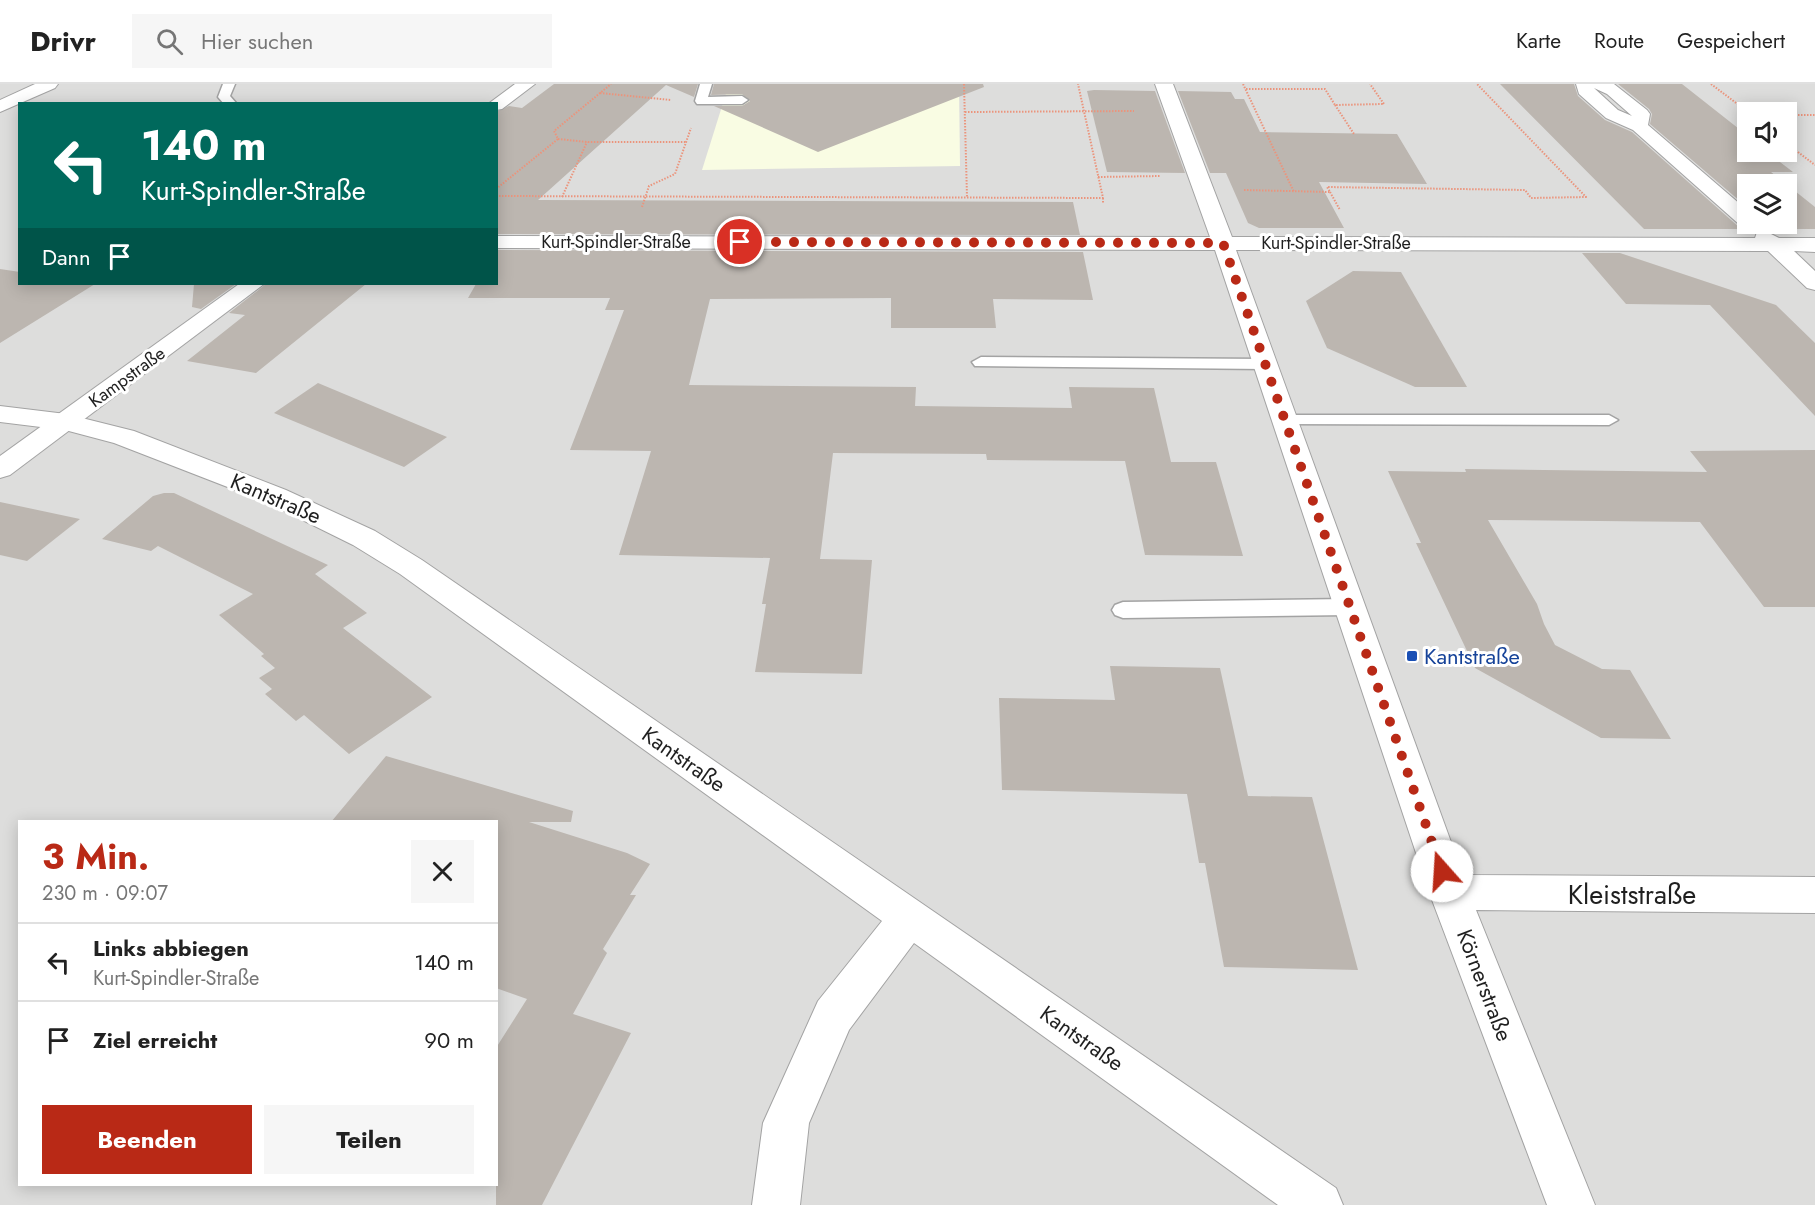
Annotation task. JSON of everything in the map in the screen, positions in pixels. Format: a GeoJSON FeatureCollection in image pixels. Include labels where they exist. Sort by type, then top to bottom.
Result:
{"type":"FeatureCollection","features":[{"type":"Feature","properties":{"kind":"street"},"geometry":{"type":"LineString","coordinates":[[0,107],[48,84]]}},
{"type":"Feature","properties":{"kind":"street"},"geometry":{"type":"LineString","coordinates":[[498,104],[526,84]]}},
{"type":"Feature","properties":{"kind":"street"},"geometry":{"type":"LineString","coordinates":[[1585,84],[1585,90],[1612,114],[1639,126],[1737,212]]}},
{"type":"Feature","properties":{"kind":"street"},"geometry":{"type":"LineString","coordinates":[[1599,84],[1612,90],[1641,114],[1639,126]]}},
{"type":"Feature","properties":{"kind":"street","name":"Körnerstraße"},"geometry":{"type":"LineString","coordinates":[[1169,97],[1223,243],[1449,892],[1571,1205]]}},
{"type":"Feature","properties":{"kind":"street"},"geometry":{"type":"LineString","coordinates":[[1762,234],[1815,283]]}},
{"type":"Feature","properties":{"kind":"street","name":"Kurt-Spindler-Straße"},"geometry":{"type":"LineString","coordinates":[[498,242],[1815,245]]}},
{"type":"Feature","properties":{"kind":"street","name":"Kampstraße"},"geometry":{"type":"LineString","coordinates":[[0,469],[252,285]]}},
{"type":"Feature","properties":{"kind":"street","name":"Kantstraße"},"geometry":{"type":"LineString","coordinates":[[0,414],[66,422],[123,437],[276,496],[364,538],[411,567],[1319,1205]]}},
{"type":"Feature","properties":{"kind":"street","name":"Kleiststraße"},"geometry":{"type":"LineString","coordinates":[[1449,892],[1815,895]]}},
{"type":"Feature","properties":{"kind":"street"},"geometry":{"type":"LineString","coordinates":[[776,1205],[786,1123],[833,1016],[910,916]]}},
{"type":"Feature","properties":{"kind":"lane"},"geometry":{"type":"LineString","coordinates":[[229,84],[224,97],[229,102]]}},
{"type":"Feature","properties":{"kind":"lane"},"geometry":{"type":"LineString","coordinates":[[706,84],[701,101],[742,100]]}},
{"type":"Feature","properties":{"kind":"lane"},"geometry":{"type":"LineString","coordinates":[[981,362],[1265,364]]}},
{"type":"Feature","properties":{"kind":"lane"},"geometry":{"type":"LineString","coordinates":[[1285,420],[1609,420]]}},
{"type":"Feature","properties":{"kind":"lane"},"geometry":{"type":"LineString","coordinates":[[1124,610],[1349,607]]}},
{"type":"Feature","properties":{"kind":"path"},"geometry":{"type":"LineString","coordinates":[[558,139],[554,131],[611,84]]}},
{"type":"Feature","properties":{"kind":"path"},"geometry":{"type":"LineString","coordinates":[[964,84],[967,197]]}},
{"type":"Feature","properties":{"kind":"path"},"geometry":{"type":"LineString","coordinates":[[1078,84],[1103,204]]}},
{"type":"Feature","properties":{"kind":"path"},"geometry":{"type":"LineString","coordinates":[[1243,84],[1294,192]]}},
{"type":"Feature","properties":{"kind":"path"},"geometry":{"type":"LineString","coordinates":[[1335,105],[1384,104],[1370,84]]}},
{"type":"Feature","properties":{"kind":"path"},"geometry":{"type":"LineString","coordinates":[[1098,177],[1201,183],[1294,192],[1330,192],[1327,187],[1525,190],[1530,198],[1586,197],[1477,84]]}},
{"type":"Feature","properties":{"kind":"path"},"geometry":{"type":"LineString","coordinates":[[1712,84],[1737,103]]}},
{"type":"Feature","properties":{"kind":"path"},"geometry":{"type":"LineString","coordinates":[[1245,89],[1325,89],[1354,134]]}},
{"type":"Feature","properties":{"kind":"path"},"geometry":{"type":"LineString","coordinates":[[600,93],[650,100],[701,101],[675,174],[649,186],[628,242]]}},
{"type":"Feature","properties":{"kind":"path"},"geometry":{"type":"LineString","coordinates":[[965,112],[1083,111],[1169,97]]}},
{"type":"Feature","properties":{"kind":"path"},"geometry":{"type":"LineString","coordinates":[[1797,115],[1815,115]]}},
{"type":"Feature","properties":{"kind":"path"},"geometry":{"type":"LineString","coordinates":[[498,187],[558,139],[587,142],[687,142]]}},
{"type":"Feature","properties":{"kind":"path"},"geometry":{"type":"LineString","coordinates":[[562,197],[587,142]]}},
{"type":"Feature","properties":{"kind":"path"},"geometry":{"type":"LineString","coordinates":[[1797,151],[1815,165]]}},
{"type":"Feature","properties":{"kind":"path"},"geometry":{"type":"LineString","coordinates":[[498,196],[1103,198]]}},
{"type":"Feature","properties":{"kind":"shaded area"},"geometry":{"type":"Polygon","coordinates":[[[0,84],[1815,84],[1815,1205],[0,1205],[0,84]]]}},
{"type":"Feature","properties":{"kind":"shaded area"},"geometry":{"type":"Polygon","coordinates":[[[729,84],[959,84],[960,166],[702,170],[729,84]]]}},
{"type":"Feature","properties":{"kind":"building"},"geometry":{"type":"Polygon","coordinates":[[[554,84],[698,84],[694,97],[666,85],[538,200],[1073,202],[1080,235],[498,234],[498,111],[509,106],[522,108],[554,84]]]}},
{"type":"Feature","properties":{"kind":"building"},"geometry":{"type":"Polygon","coordinates":[[[714,84],[983,84],[984,87],[818,152],[714,106],[742,106],[750,101],[742,94],[711,95],[714,84]]]}},
{"type":"Feature","properties":{"kind":"building"},"geometry":{"type":"Polygon","coordinates":[[[1500,84],[1574,84],[1578,96],[1605,120],[1632,132],[1737,225],[1737,229],[1644,229],[1500,84]]]}},
{"type":"Feature","properties":{"kind":"building"},"geometry":{"type":"Polygon","coordinates":[[[1618,84],[1682,84],[1737,127],[1737,162],[1780,162],[1793,172],[1771,172],[1774,174],[1737,174],[1737,199],[1650,124],[1652,114],[1649,109],[1618,84]]]}},
{"type":"Feature","properties":{"kind":"building"},"geometry":{"type":"Polygon","coordinates":[[[1087,91],[1155,91],[1185,173],[1107,172],[1087,91]]]}},
{"type":"Feature","properties":{"kind":"building"},"geometry":{"type":"Polygon","coordinates":[[[1178,91],[1231,92],[1235,99],[1244,99],[1260,132],[1397,134],[1427,184],[1319,182],[1344,228],[1259,228],[1248,223],[1226,173],[1210,173],[1178,91]]]}},
{"type":"Feature","properties":{"kind":"building"},"geometry":{"type":"Polygon","coordinates":[[[1797,193],[1815,207],[1815,229],[1797,229],[1797,193]]]}},
{"type":"Feature","properties":{"kind":"building"},"geometry":{"type":"Polygon","coordinates":[[[498,250],[1083,252],[1093,300],[993,299],[996,328],[891,328],[891,298],[710,299],[689,385],[916,387],[915,406],[1072,408],[1069,387],[1154,388],[1171,462],[1216,462],[1243,556],[1145,555],[1125,461],[987,460],[986,454],[833,453],[820,559],[872,560],[862,674],[755,672],[766,604],[762,604],[770,558],[619,555],[651,451],[570,450],[624,310],[605,310],[610,298],[468,298],[475,285],[498,285],[498,250]]]}},
{"type":"Feature","properties":{"kind":"building"},"geometry":{"type":"Polygon","coordinates":[[[1582,253],[1620,253],[1776,305],[1815,343],[1815,416],[1710,305],[1626,304],[1582,253]]]}},
{"type":"Feature","properties":{"kind":"building"},"geometry":{"type":"Polygon","coordinates":[[[0,269],[18,272],[18,285],[93,285],[0,343],[0,269]]]}},
{"type":"Feature","properties":{"kind":"building"},"geometry":{"type":"Polygon","coordinates":[[[1353,271],[1401,272],[1467,387],[1415,387],[1327,348],[1306,301],[1353,271]]]}},
{"type":"Feature","properties":{"kind":"building"},"geometry":{"type":"Polygon","coordinates":[[[194,285],[235,285],[201,309],[192,307],[194,285]]]}},
{"type":"Feature","properties":{"kind":"building"},"geometry":{"type":"Polygon","coordinates":[[[265,285],[365,285],[256,373],[187,361],[245,315],[229,313],[265,285]]]}},
{"type":"Feature","properties":{"kind":"building"},"geometry":{"type":"Polygon","coordinates":[[[318,383],[447,437],[404,467],[274,413],[318,383]]]}},
{"type":"Feature","properties":{"kind":"building"},"geometry":{"type":"Polygon","coordinates":[[[1815,450],[1815,607],[1764,607],[1700,522],[1488,520],[1537,604],[1555,645],[1602,669],[1630,670],[1671,739],[1601,738],[1475,668],[1416,543],[1421,543],[1388,471],[1466,472],[1465,469],[1707,472],[1690,451],[1815,450]]]}},
{"type":"Feature","properties":{"kind":"building"},"geometry":{"type":"Polygon","coordinates":[[[174,493],[328,565],[315,574],[367,613],[343,628],[432,697],[349,754],[304,715],[296,721],[265,694],[272,689],[259,678],[275,668],[261,656],[264,654],[219,615],[253,594],[158,546],[151,551],[102,539],[153,496],[174,493]]]}},
{"type":"Feature","properties":{"kind":"building"},"geometry":{"type":"Polygon","coordinates":[[[0,502],[80,519],[27,561],[0,555],[0,502]]]}},
{"type":"Feature","properties":{"kind":"building"},"geometry":{"type":"Polygon","coordinates":[[[1110,666],[1220,668],[1248,796],[1312,797],[1358,970],[1224,967],[1205,863],[1199,863],[1187,794],[1002,790],[999,698],[1115,700],[1110,666]]]}},
{"type":"Feature","properties":{"kind":"building"},"geometry":{"type":"Polygon","coordinates":[[[386,756],[573,811],[571,822],[529,822],[627,853],[650,864],[630,895],[636,895],[603,949],[607,953],[573,1014],[631,1033],[542,1205],[496,1205],[498,1045],[527,999],[498,989],[498,820],[333,820],[386,756]]]}},
{"type":"Feature","properties":{"kind":"place","name":"Kantstraße"},"geometry":{"type":"Point","coordinates":[1412,656]}},
{"type":"Feature","properties":{"kind":"route"},"geometry":{"type":"LineString","coordinates":[[740,242],[1223,243],[1442,871]]}}]}
